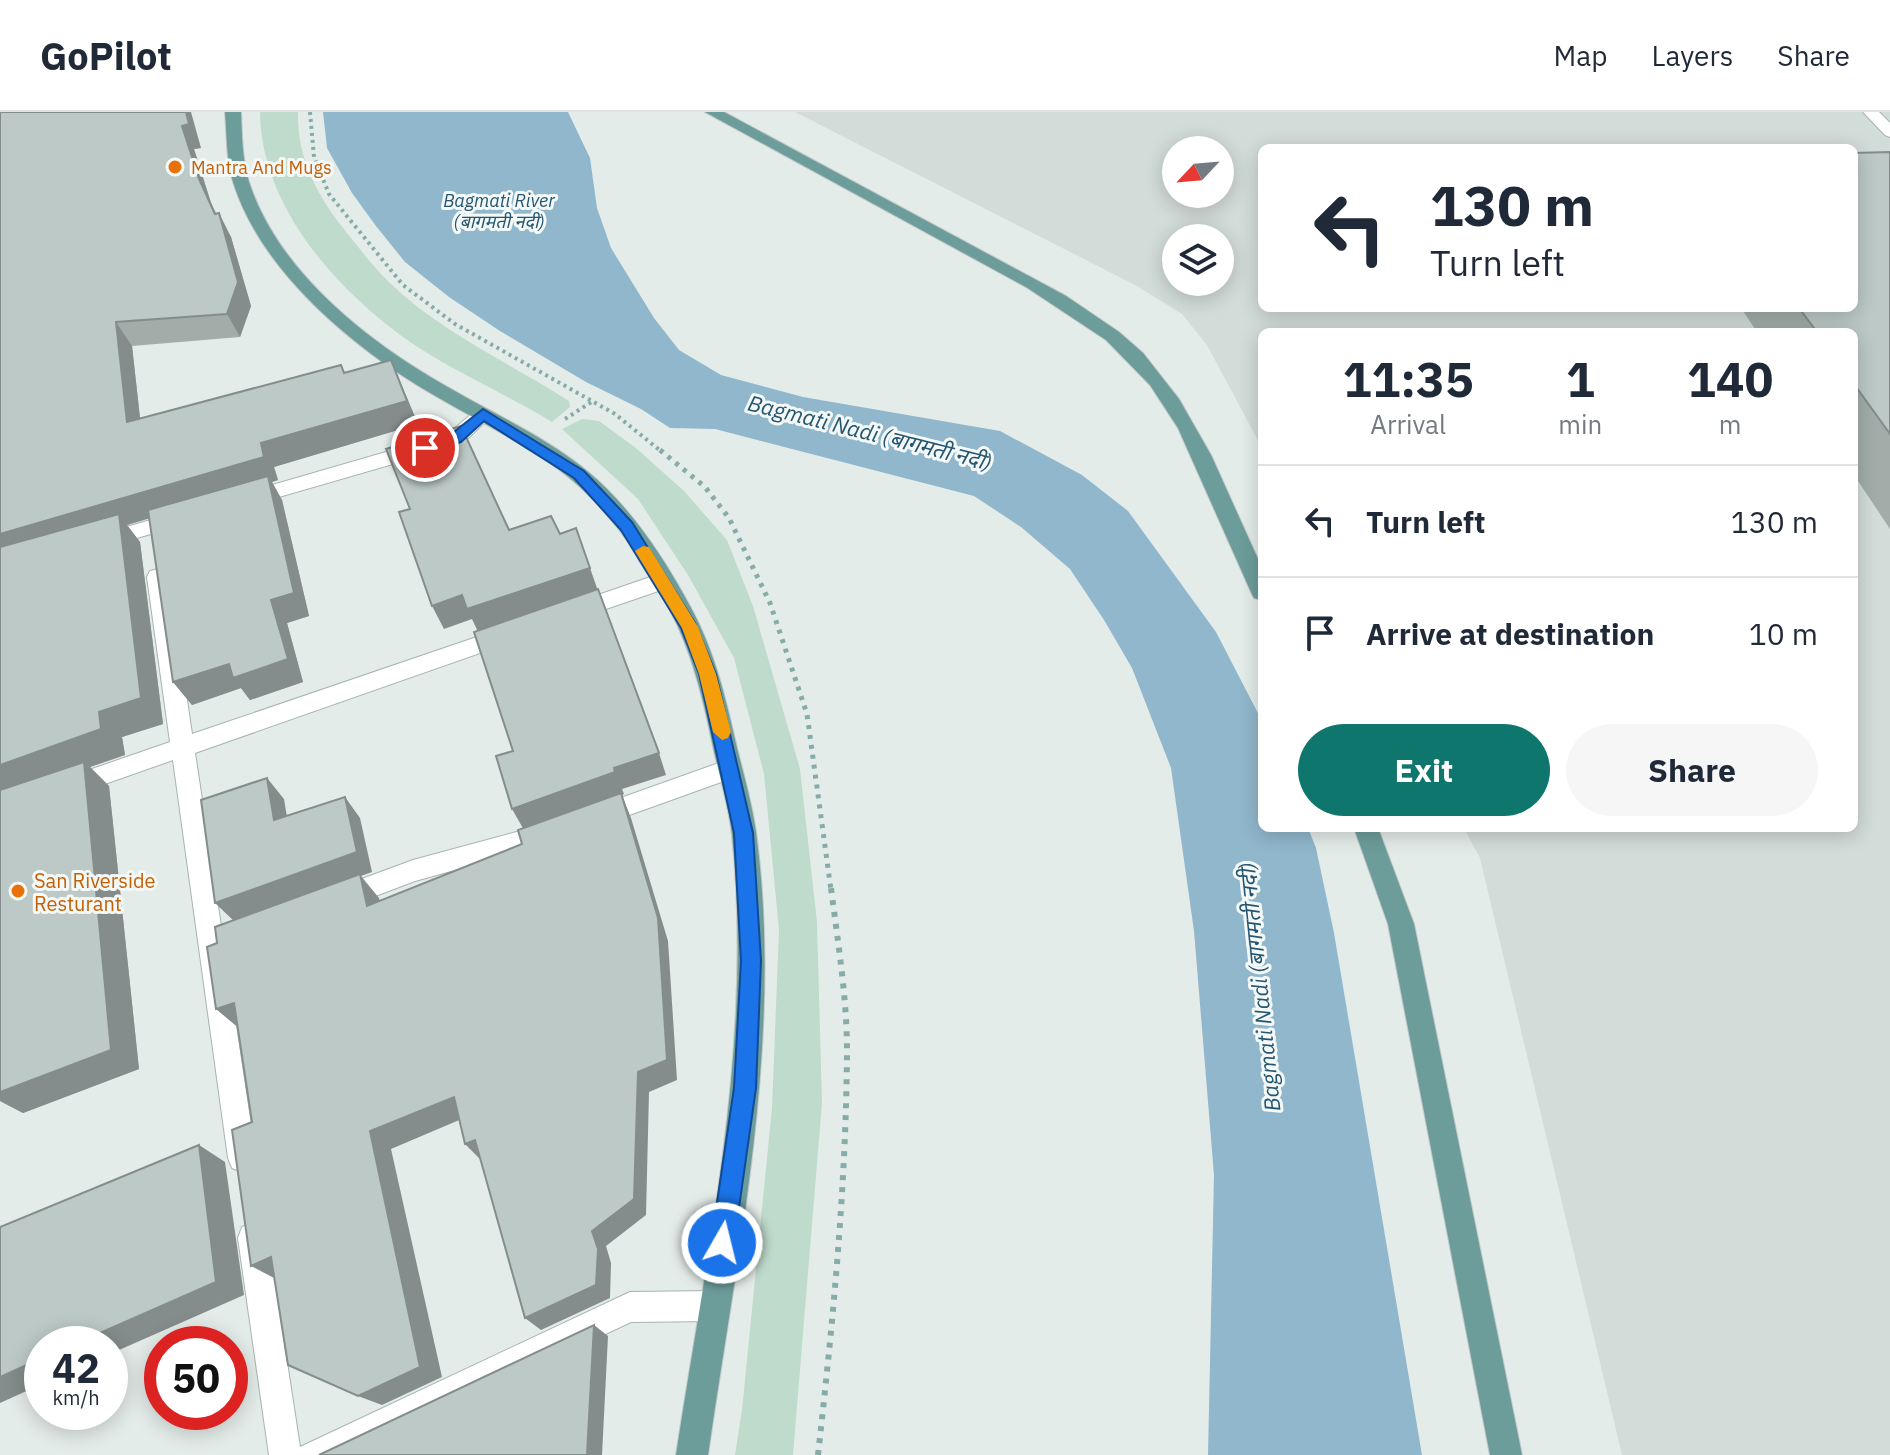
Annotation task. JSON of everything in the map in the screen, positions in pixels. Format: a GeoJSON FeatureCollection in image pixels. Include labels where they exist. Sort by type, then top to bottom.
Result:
{"type":"FeatureCollection","features":[{"type":"Feature","properties":{"kind":"main road"},"geometry":{"type":"LineString","coordinates":[[233,112],[236,156],[243,186],[260,220],[289,263],[339,319],[403,368],[579,475],[626,526],[662,581],[689,627],[708,674],[744,833],[751,961],[745,1088],[692,1455]]}},
{"type":"Feature","properties":{"kind":"main road"},"geometry":{"type":"LineString","coordinates":[[713,112],[1039,289],[1091,319],[1126,348],[1157,381],[1188,430],[1258,583]]}},
{"type":"Feature","properties":{"kind":"main road"},"geometry":{"type":"LineString","coordinates":[[1367,832],[1401,924],[1506,1455]]}},
{"type":"Feature","properties":{"kind":"street"},"geometry":{"type":"LineString","coordinates":[[1871,112],[1890,132]]}},
{"type":"Feature","properties":{"kind":"street"},"geometry":{"type":"LineString","coordinates":[[227,505],[455,439],[483,414]]}},
{"type":"Feature","properties":{"kind":"street"},"geometry":{"type":"LineString","coordinates":[[75,549],[153,543],[197,513]]}},
{"type":"Feature","properties":{"kind":"street"},"geometry":{"type":"LineString","coordinates":[[153,543],[245,1177]]}},
{"type":"Feature","properties":{"kind":"street"},"geometry":{"type":"LineString","coordinates":[[557,617],[662,581]]}},
{"type":"Feature","properties":{"kind":"street"},"geometry":{"type":"LineString","coordinates":[[56,792],[527,628]]}},
{"type":"Feature","properties":{"kind":"street"},"geometry":{"type":"LineString","coordinates":[[312,908],[413,871],[523,844],[730,769]]}},
{"type":"Feature","properties":{"kind":"street"},"geometry":{"type":"LineString","coordinates":[[211,946],[240,935]]}},
{"type":"Feature","properties":{"kind":"street"},"geometry":{"type":"LineString","coordinates":[[249,1208],[285,1455]]}},
{"type":"Feature","properties":{"kind":"street"},"geometry":{"type":"LineString","coordinates":[[313,1455],[630,1307],[713,1306]]}},
{"type":"Feature","properties":{"kind":"shaded area"},"geometry":{"type":"Polygon","coordinates":[[[795,112],[1890,112],[1890,1455],[1622,1455],[1480,858],[1466,832],[1858,832],[1858,328],[1258,328],[1258,441],[1207,345],[1182,314],[1137,286],[795,112]]]}},
{"type":"Feature","properties":{"kind":"green space"},"geometry":{"type":"Polygon","coordinates":[[[260,112],[298,112],[305,162],[318,192],[347,233],[391,284],[432,318],[569,401],[570,407],[552,422],[421,349],[351,293],[305,240],[287,210],[273,179],[264,146],[260,112]]]}},
{"type":"Feature","properties":{"kind":"green space"},"geometry":{"type":"Polygon","coordinates":[[[582,419],[599,421],[636,448],[684,491],[727,540],[753,606],[800,769],[817,922],[822,1103],[793,1455],[735,1455],[772,1108],[779,930],[764,774],[734,658],[688,575],[638,499],[562,429],[582,419]]]}},
{"type":"Feature","properties":{"kind":"water","name":"Bagmati River (बागमती नदी)"},"geometry":{"type":"Polygon","coordinates":[[[323,112],[568,112],[590,158],[597,208],[611,248],[654,318],[679,350],[721,375],[803,397],[1000,431],[1082,475],[1128,511],[1216,632],[1258,713],[1258,832],[1310,832],[1316,848],[1334,933],[1422,1455],[1208,1455],[1214,1175],[1194,931],[1171,768],[1132,668],[1070,569],[1021,527],[974,496],[715,429],[670,428],[641,409],[586,382],[500,331],[449,297],[405,262],[352,193],[327,148],[323,112]]]}},
{"type":"Feature","properties":{"kind":"building"},"geometry":{"type":"Polygon","coordinates":[[[0,112],[186,112],[189,124],[182,126],[199,179],[215,214],[219,213],[238,282],[227,314],[116,322],[127,422],[341,365],[344,373],[391,360],[407,401],[261,443],[264,457],[0,534],[0,112]]]}},
{"type":"Feature","properties":{"kind":"building"},"geometry":{"type":"Polygon","coordinates":[[[1890,152],[1890,434],[1858,390],[1858,328],[1814,328],[1802,312],[1858,312],[1858,153],[1890,152]]]}},
{"type":"Feature","properties":{"kind":"building"},"geometry":{"type":"Polygon","coordinates":[[[461,426],[509,530],[551,516],[560,534],[576,528],[590,568],[467,609],[462,595],[432,606],[399,512],[410,509],[386,449],[461,426]]]}},
{"type":"Feature","properties":{"kind":"building"},"geometry":{"type":"Polygon","coordinates":[[[268,476],[294,593],[271,600],[288,659],[233,678],[229,664],[173,682],[148,510],[268,476]]]}},
{"type":"Feature","properties":{"kind":"building"},"geometry":{"type":"Polygon","coordinates":[[[119,514],[141,698],[99,712],[101,729],[0,765],[0,547],[119,514]]]}},
{"type":"Feature","properties":{"kind":"building"},"geometry":{"type":"Polygon","coordinates":[[[598,589],[659,753],[512,809],[496,756],[513,751],[474,632],[598,589]]]}},
{"type":"Feature","properties":{"kind":"building"},"geometry":{"type":"Polygon","coordinates":[[[84,762],[111,1050],[0,1092],[0,790],[84,762]]]}},
{"type":"Feature","properties":{"kind":"building"},"geometry":{"type":"Polygon","coordinates":[[[267,778],[274,820],[345,797],[357,852],[215,903],[201,800],[267,778]]]}},
{"type":"Feature","properties":{"kind":"building"},"geometry":{"type":"Polygon","coordinates":[[[621,793],[658,918],[667,1060],[638,1072],[634,1199],[592,1231],[598,1249],[596,1285],[525,1318],[475,1140],[465,1144],[454,1097],[370,1131],[420,1367],[358,1396],[288,1365],[271,1257],[251,1266],[232,1130],[252,1122],[234,1003],[216,1009],[207,947],[217,943],[215,927],[360,874],[367,906],[522,844],[518,830],[621,793]]]}},
{"type":"Feature","properties":{"kind":"building"},"geometry":{"type":"Polygon","coordinates":[[[199,1145],[216,1282],[116,1326],[24,1326],[24,1366],[0,1377],[0,1227],[199,1145]]]}},
{"type":"Feature","properties":{"kind":"building"},"geometry":{"type":"Polygon","coordinates":[[[594,1325],[587,1455],[319,1455],[594,1325]]]}},
{"type":"Feature","properties":{"kind":"slow traffic"},"geometry":{"type":"LineString","coordinates":[[643,551],[689,627],[708,674],[722,732]]}},
{"type":"Feature","properties":{"kind":"place","name":"Mantra And Mugs"},"geometry":{"type":"Point","coordinates":[175,167]}},
{"type":"Feature","properties":{"kind":"place","name":"San Riverside Resturant"},"geometry":{"type":"Point","coordinates":[18,891]}},
{"type":"Feature","properties":{"kind":"route"},"geometry":{"type":"LineString","coordinates":[[425,448],[455,439],[483,414],[579,475],[626,526],[662,581],[689,627],[708,674],[744,833],[751,961],[745,1088],[722,1243]]}},
{"type":"Feature","properties":{"kind":"water label","name":"Bagmati Nadi (बागमती नदी)"},"geometry":{"type":"Point","coordinates":[870,432]}},
{"type":"Feature","properties":{"kind":"water label","name":"Bagmati Nadi (बागमती नदी)"},"geometry":{"type":"Point","coordinates":[1259,987]}}]}
